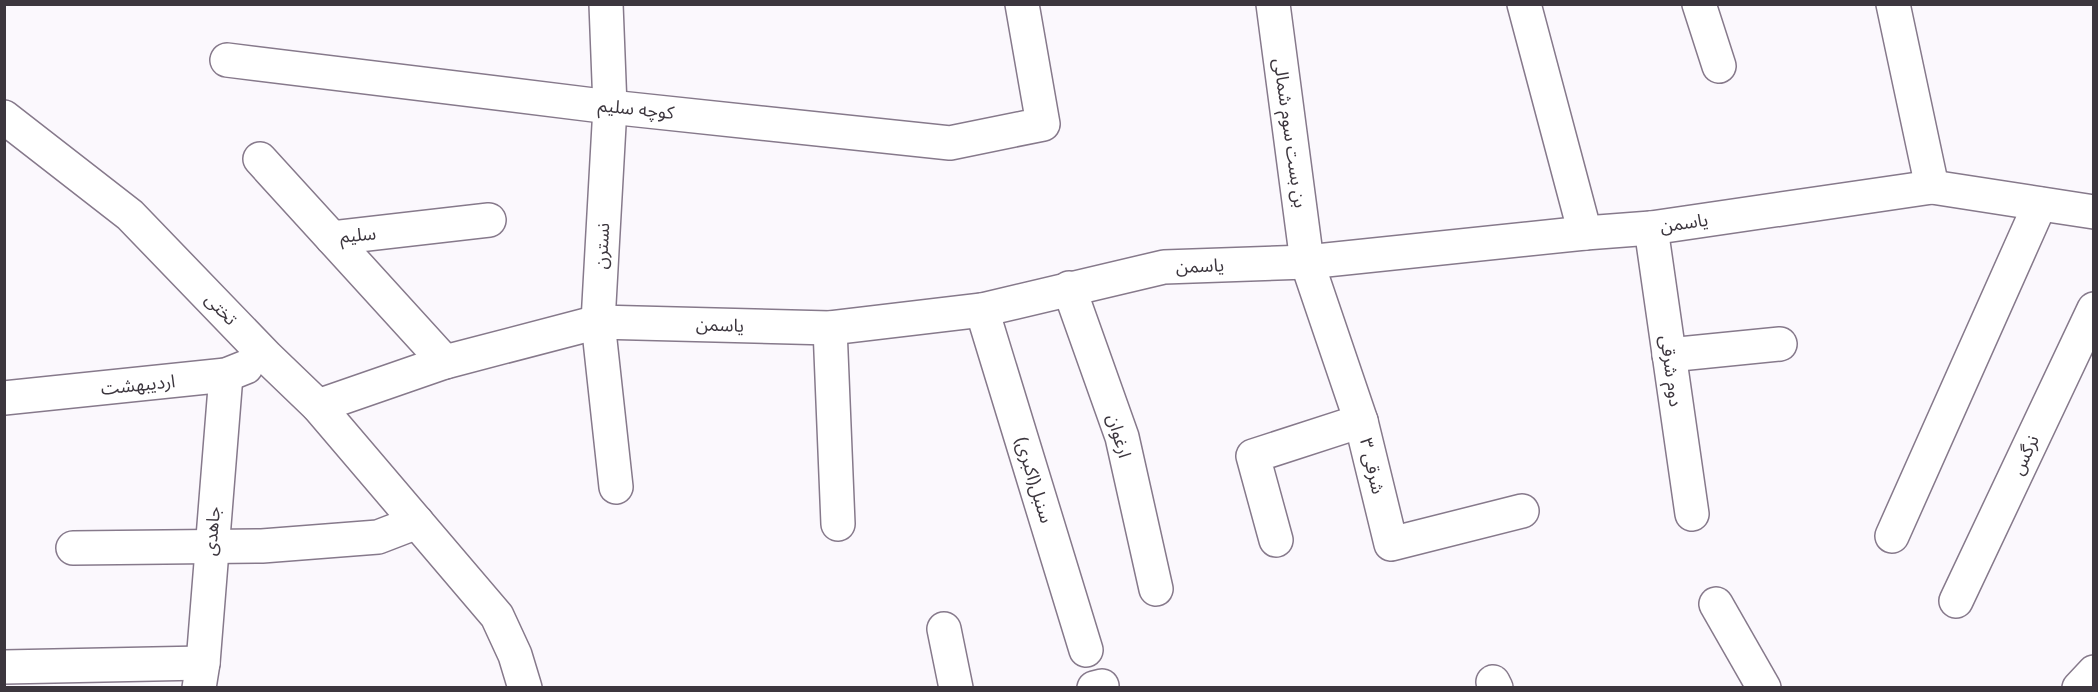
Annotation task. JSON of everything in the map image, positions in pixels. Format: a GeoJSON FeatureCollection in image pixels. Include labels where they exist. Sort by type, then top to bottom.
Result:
{"type":"FeatureCollection","features":[{"type":"Feature","properties":{"kind":"street","name":"نسترن"},"geometry":{"type":"LineString","coordinates":[[606,4],[610,107],[598,322],[616,486]]}},
{"type":"Feature","properties":{"kind":"street","name":"کوچه سلیم"},"geometry":{"type":"LineString","coordinates":[[227,60],[610,107],[950,143],[1043,124],[1022,4]]}},
{"type":"Feature","properties":{"kind":"street","name":"بن بست سوم شمالی"},"geometry":{"type":"LineString","coordinates":[[1273,4],[1307,262]]}},
{"type":"Feature","properties":{"kind":"street"},"geometry":{"type":"LineString","coordinates":[[1524,4],[1585,233]]}},
{"type":"Feature","properties":{"kind":"street"},"geometry":{"type":"LineString","coordinates":[[1700,4],[1719,66]]}},
{"type":"Feature","properties":{"kind":"street"},"geometry":{"type":"LineString","coordinates":[[1893,4],[1932,187]]}},
{"type":"Feature","properties":{"kind":"street","name":"تختی"},"geometry":{"type":"LineString","coordinates":[[4,117],[130,215],[267,357],[318,406],[498,616],[515,655],[525,687]]}},
{"type":"Feature","properties":{"kind":"street","name":"سلیم"},"geometry":{"type":"LineString","coordinates":[[260,159],[332,238],[489,220]]}},
{"type":"Feature","properties":{"kind":"street","name":"یاسمن"},"geometry":{"type":"LineString","coordinates":[[318,406],[445,362],[598,322],[830,328],[982,310],[1164,267],[1307,262],[1651,228],[1932,187],[2094,212]]}},
{"type":"Feature","properties":{"kind":"street"},"geometry":{"type":"LineString","coordinates":[[1892,536],[2040,204]]}},
{"type":"Feature","properties":{"kind":"street","name":"دوم شرقی"},"geometry":{"type":"LineString","coordinates":[[1651,228],[1692,513]]}},
{"type":"Feature","properties":{"kind":"street"},"geometry":{"type":"LineString","coordinates":[[332,238],[445,362]]}},
{"type":"Feature","properties":{"kind":"street","name":"۳ شرقی"},"geometry":{"type":"LineString","coordinates":[[1307,262],[1361,421],[1391,544],[1522,511]]}},
{"type":"Feature","properties":{"kind":"street","name":"ارغوان"},"geometry":{"type":"LineString","coordinates":[[1069,288],[1122,438],[1156,589]]}},
{"type":"Feature","properties":{"kind":"street","name":"نرگس"},"geometry":{"type":"LineString","coordinates":[[1956,601],[2094,309]]}},
{"type":"Feature","properties":{"kind":"street","name":"سنبل(اکبری)"},"geometry":{"type":"LineString","coordinates":[[982,310],[1086,650]]}},
{"type":"Feature","properties":{"kind":"street"},"geometry":{"type":"LineString","coordinates":[[830,328],[838,524]]}},
{"type":"Feature","properties":{"kind":"street"},"geometry":{"type":"LineString","coordinates":[[1669,356],[1780,344]]}},
{"type":"Feature","properties":{"kind":"street","name":"اردیبهشت"},"geometry":{"type":"LineString","coordinates":[[4,398],[226,375],[267,357]]}},
{"type":"Feature","properties":{"kind":"street","name":"جاهدی"},"geometry":{"type":"LineString","coordinates":[[201,675],[226,375]]}},
{"type":"Feature","properties":{"kind":"street"},"geometry":{"type":"LineString","coordinates":[[1276,540],[1253,456],[1361,421]]}},
{"type":"Feature","properties":{"kind":"street"},"geometry":{"type":"LineString","coordinates":[[73,548],[262,546],[378,537],[417,522]]}},
{"type":"Feature","properties":{"kind":"street"},"geometry":{"type":"LineString","coordinates":[[1716,604],[1764,687]]}},
{"type":"Feature","properties":{"kind":"street"},"geometry":{"type":"LineString","coordinates":[[944,629],[956,687]]}},
{"type":"Feature","properties":{"kind":"street"},"geometry":{"type":"LineString","coordinates":[[4,667],[201,675]]}},
{"type":"Feature","properties":{"kind":"street"},"geometry":{"type":"LineString","coordinates":[[2079,687],[2094,672]]}}]}
